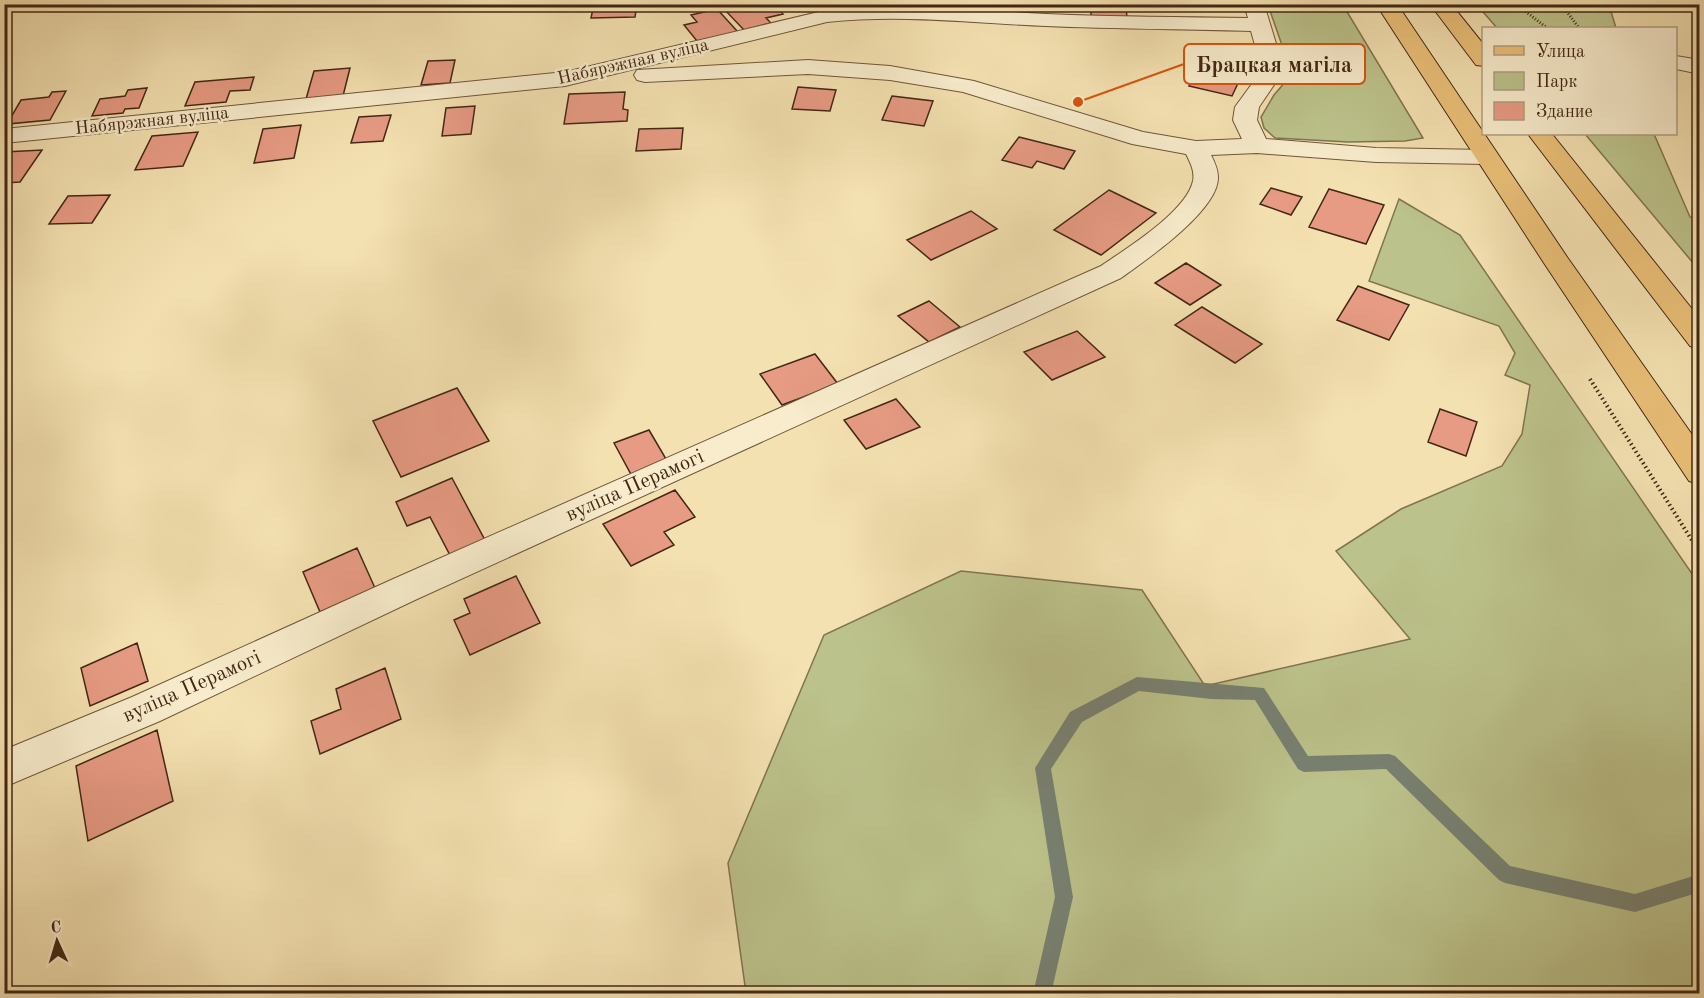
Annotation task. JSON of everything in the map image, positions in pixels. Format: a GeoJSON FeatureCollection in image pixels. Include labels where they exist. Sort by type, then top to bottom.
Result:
{"type":"FeatureCollection","features":[{"type":"Feature","properties":{"kind":"main road"},"geometry":{"type":"LineString","coordinates":[[1386,4],[1486,157],[1700,472]]}},
{"type":"Feature","properties":{"kind":"main road"},"geometry":{"type":"LineString","coordinates":[[1440,4],[1482,57]]}},
{"type":"Feature","properties":{"kind":"main road"},"geometry":{"type":"LineString","coordinates":[[1541,135],[1700,339]]}},
{"type":"Feature","properties":{"kind":"street","name":"Набярэжная вуліца"},"geometry":{"type":"LineString","coordinates":[[4,136],[566,79],[827,16],[915,11],[1058,20],[1258,15]]}},
{"type":"Feature","properties":{"kind":"street"},"geometry":{"type":"LineString","coordinates":[[1257,146],[1245,120],[1247,107],[1273,70],[1258,15]]}},
{"type":"Feature","properties":{"kind":"street"},"geometry":{"type":"LineString","coordinates":[[1677,63],[1700,67]]}},
{"type":"Feature","properties":{"kind":"street"},"geometry":{"type":"LineString","coordinates":[[566,79],[808,67],[890,73],[966,86],[1140,139],[1196,148],[1257,146],[1376,155],[1486,157]]}},
{"type":"Feature","properties":{"kind":"street","name":"вуліца Перамогі"},"geometry":{"type":"LineString","coordinates":[[4,770],[146,709],[413,585],[1111,272],[1153,243],[1199,198],[1206,179],[1196,148]]}},
{"type":"Feature","properties":{"kind":"path"},"geometry":{"type":"LineString","coordinates":[[1516,4],[1546,27]]}},
{"type":"Feature","properties":{"kind":"path"},"geometry":{"type":"LineString","coordinates":[[1561,4],[1578,27]]}},
{"type":"Feature","properties":{"kind":"green space"},"geometry":{"type":"Polygon","coordinates":[[[1268,5],[1343,5],[1423,138],[1405,141],[1348,142],[1275,138],[1264,128],[1261,117],[1274,95],[1292,74],[1268,5]]]}},
{"type":"Feature","properties":{"kind":"green space"},"geometry":{"type":"Polygon","coordinates":[[[1477,5],[1609,5],[1616,27],[1496,27],[1477,5]]]}},
{"type":"Feature","properties":{"kind":"green space"},"geometry":{"type":"Polygon","coordinates":[[[1586,135],[1654,135],[1690,217],[1699,220],[1699,270],[1586,135]]]}},
{"type":"Feature","properties":{"kind":"green space"},"geometry":{"type":"Polygon","coordinates":[[[1399,199],[1460,235],[1699,584],[1699,993],[746,993],[728,863],[824,635],[961,571],[1142,590],[1205,686],[1410,639],[1336,551],[1401,509],[1502,466],[1522,434],[1530,385],[1505,375],[1515,353],[1499,326],[1369,281],[1399,199]]]}},
{"type":"Feature","properties":{"kind":"building"},"geometry":{"type":"Polygon","coordinates":[[[594,4],[637,4],[635,17],[591,18],[594,4]]]}},
{"type":"Feature","properties":{"kind":"building"},"geometry":{"type":"Polygon","coordinates":[[[738,4],[773,4],[783,14],[766,18],[771,23],[744,30],[723,8],[738,4]]]}},
{"type":"Feature","properties":{"kind":"building"},"geometry":{"type":"Polygon","coordinates":[[[1091,4],[1126,4],[1127,19],[1091,16],[1091,4]]]}},
{"type":"Feature","properties":{"kind":"building"},"geometry":{"type":"Polygon","coordinates":[[[717,9],[738,32],[697,41],[684,25],[697,22],[691,15],[717,9]]]}},
{"type":"Feature","properties":{"kind":"building"},"geometry":{"type":"Polygon","coordinates":[[[455,60],[450,83],[421,85],[428,61],[455,60]]]}},
{"type":"Feature","properties":{"kind":"building"},"geometry":{"type":"Polygon","coordinates":[[[350,68],[343,96],[306,99],[314,71],[350,68]]]}},
{"type":"Feature","properties":{"kind":"building"},"geometry":{"type":"Polygon","coordinates":[[[1198,69],[1240,79],[1232,96],[1189,86],[1198,69]]]}},
{"type":"Feature","properties":{"kind":"building"},"geometry":{"type":"Polygon","coordinates":[[[254,77],[250,90],[230,91],[226,102],[185,106],[195,82],[254,77]]]}},
{"type":"Feature","properties":{"kind":"building"},"geometry":{"type":"Polygon","coordinates":[[[798,87],[836,90],[830,111],[792,109],[798,87]]]}},
{"type":"Feature","properties":{"kind":"building"},"geometry":{"type":"Polygon","coordinates":[[[147,88],[139,108],[125,109],[123,113],[92,116],[100,99],[125,96],[128,90],[147,88]]]}},
{"type":"Feature","properties":{"kind":"building"},"geometry":{"type":"Polygon","coordinates":[[[66,91],[50,120],[7,124],[21,100],[49,97],[52,92],[66,91]]]}},
{"type":"Feature","properties":{"kind":"building"},"geometry":{"type":"Polygon","coordinates":[[[625,92],[623,109],[628,110],[627,121],[564,124],[569,94],[625,92]]]}},
{"type":"Feature","properties":{"kind":"building"},"geometry":{"type":"Polygon","coordinates":[[[892,96],[933,101],[924,126],[882,120],[892,96]]]}},
{"type":"Feature","properties":{"kind":"building"},"geometry":{"type":"Polygon","coordinates":[[[475,106],[471,134],[442,136],[446,108],[475,106]]]}},
{"type":"Feature","properties":{"kind":"building"},"geometry":{"type":"Polygon","coordinates":[[[391,115],[383,141],[351,143],[359,117],[391,115]]]}},
{"type":"Feature","properties":{"kind":"building"},"geometry":{"type":"Polygon","coordinates":[[[301,125],[294,158],[254,163],[263,129],[301,125]]]}},
{"type":"Feature","properties":{"kind":"building"},"geometry":{"type":"Polygon","coordinates":[[[683,128],[681,149],[636,151],[639,129],[683,128]]]}},
{"type":"Feature","properties":{"kind":"building"},"geometry":{"type":"Polygon","coordinates":[[[198,132],[183,166],[135,170],[152,136],[198,132]]]}},
{"type":"Feature","properties":{"kind":"building"},"geometry":{"type":"Polygon","coordinates":[[[1019,137],[1075,151],[1064,169],[1037,161],[1032,168],[1002,160],[1019,137]]]}},
{"type":"Feature","properties":{"kind":"building"},"geometry":{"type":"Polygon","coordinates":[[[42,150],[20,182],[4,183],[4,152],[42,150]]]}},
{"type":"Feature","properties":{"kind":"building"},"geometry":{"type":"Polygon","coordinates":[[[1271,188],[1302,197],[1291,215],[1260,204],[1271,188]]]}},
{"type":"Feature","properties":{"kind":"building"},"geometry":{"type":"Polygon","coordinates":[[[1329,189],[1384,205],[1366,244],[1309,227],[1329,189]]]}},
{"type":"Feature","properties":{"kind":"building"},"geometry":{"type":"Polygon","coordinates":[[[1109,190],[1156,213],[1101,255],[1054,230],[1109,190]]]}},
{"type":"Feature","properties":{"kind":"building"},"geometry":{"type":"Polygon","coordinates":[[[110,195],[92,223],[49,224],[68,196],[110,195]]]}},
{"type":"Feature","properties":{"kind":"building"},"geometry":{"type":"Polygon","coordinates":[[[971,211],[997,229],[931,260],[907,240],[971,211]]]}},
{"type":"Feature","properties":{"kind":"building"},"geometry":{"type":"Polygon","coordinates":[[[1186,263],[1221,285],[1190,305],[1155,283],[1186,263]]]}},
{"type":"Feature","properties":{"kind":"building"},"geometry":{"type":"Polygon","coordinates":[[[1358,286],[1409,305],[1389,340],[1337,320],[1358,286]]]}},
{"type":"Feature","properties":{"kind":"building"},"geometry":{"type":"Polygon","coordinates":[[[929,301],[960,327],[929,342],[898,316],[929,301]]]}},
{"type":"Feature","properties":{"kind":"building"},"geometry":{"type":"Polygon","coordinates":[[[1202,307],[1262,344],[1235,363],[1175,325],[1202,307]]]}},
{"type":"Feature","properties":{"kind":"building"},"geometry":{"type":"Polygon","coordinates":[[[1077,331],[1105,357],[1052,380],[1024,352],[1077,331]]]}},
{"type":"Feature","properties":{"kind":"building"},"geometry":{"type":"Polygon","coordinates":[[[815,354],[838,384],[782,405],[760,374],[815,354]]]}},
{"type":"Feature","properties":{"kind":"building"},"geometry":{"type":"Polygon","coordinates":[[[457,388],[489,441],[401,477],[373,421],[457,388]]]}},
{"type":"Feature","properties":{"kind":"building"},"geometry":{"type":"Polygon","coordinates":[[[896,399],[920,427],[866,449],[844,420],[896,399]]]}},
{"type":"Feature","properties":{"kind":"building"},"geometry":{"type":"Polygon","coordinates":[[[1440,409],[1477,422],[1466,456],[1428,442],[1440,409]]]}},
{"type":"Feature","properties":{"kind":"building"},"geometry":{"type":"Polygon","coordinates":[[[649,430],[669,464],[633,478],[614,443],[649,430]]]}},
{"type":"Feature","properties":{"kind":"building"},"geometry":{"type":"Polygon","coordinates":[[[452,478],[487,544],[452,559],[430,517],[407,526],[396,502],[452,478]]]}},
{"type":"Feature","properties":{"kind":"building"},"geometry":{"type":"Polygon","coordinates":[[[675,490],[695,517],[664,532],[674,545],[631,566],[603,524],[675,490]]]}},
{"type":"Feature","properties":{"kind":"building"},"geometry":{"type":"Polygon","coordinates":[[[357,548],[375,588],[320,612],[303,572],[357,548]]]}},
{"type":"Feature","properties":{"kind":"building"},"geometry":{"type":"Polygon","coordinates":[[[516,576],[540,623],[470,655],[454,620],[470,613],[464,599],[516,576]]]}},
{"type":"Feature","properties":{"kind":"building"},"geometry":{"type":"Polygon","coordinates":[[[137,643],[148,681],[90,706],[81,668],[137,643]]]}},
{"type":"Feature","properties":{"kind":"building"},"geometry":{"type":"Polygon","coordinates":[[[385,668],[401,719],[320,754],[311,721],[341,709],[336,689],[385,668]]]}},
{"type":"Feature","properties":{"kind":"building"},"geometry":{"type":"Polygon","coordinates":[[[157,730],[173,801],[88,841],[76,766],[157,730]]]}},
{"type":"Feature","properties":{"kind":"waterway"},"geometry":{"type":"LineString","coordinates":[[1042,994],[1064,897],[1043,768],[1076,717],[1137,684],[1211,692],[1259,693],[1304,764],[1389,761],[1505,874],[1635,903],[1700,883]]}},
{"type":"Feature","properties":{"kind":"place","name":"Брацкая магіла"},"geometry":{"type":"Point","coordinates":[1078,102]}}]}
